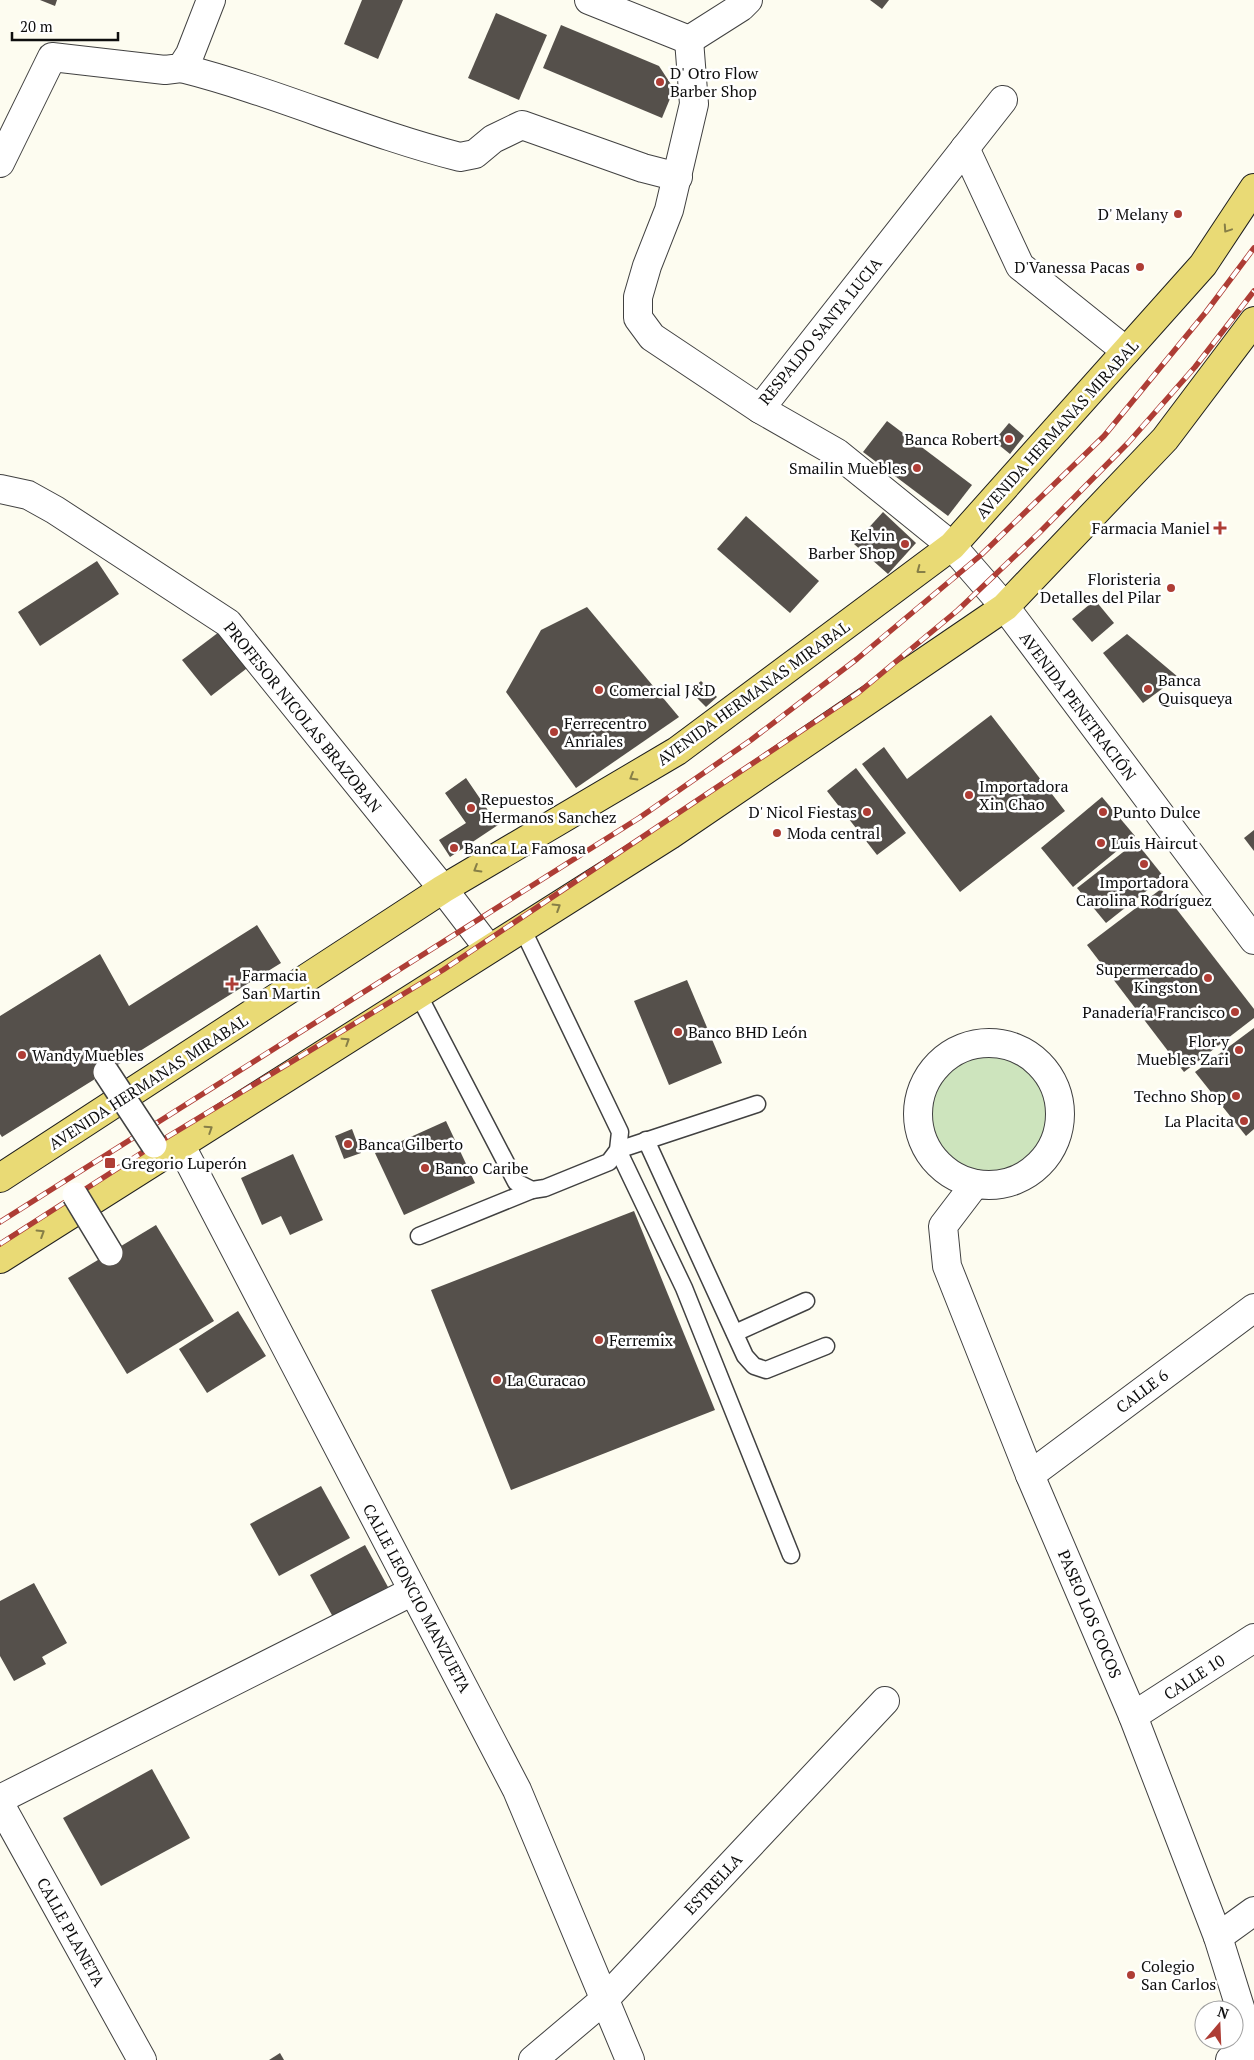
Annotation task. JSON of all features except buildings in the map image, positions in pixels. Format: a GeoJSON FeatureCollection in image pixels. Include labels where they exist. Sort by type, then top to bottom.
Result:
{"type":"FeatureCollection","features":[{"type":"Feature","properties":{"kind":"main road","name":"AVENIDA HERMANAS MIRABAL"},"geometry":{"type":"LineString","coordinates":[[0,1178],[443,889],[677,751],[952,546],[1203,265],[1254,188]]}},
{"type":"Feature","properties":{"kind":"main road"},"geometry":{"type":"LineString","coordinates":[[0,1259],[181,1146],[488,949],[670,836],[1005,607],[1165,439],[1254,321]]}},
{"type":"Feature","properties":{"kind":"street"},"geometry":{"type":"LineString","coordinates":[[181,68],[190,54],[211,0]]}},
{"type":"Feature","properties":{"kind":"street"},"geometry":{"type":"LineString","coordinates":[[589,0],[689,40],[748,0]]}},
{"type":"Feature","properties":{"kind":"street","name":"RESPALDO SANTA LUCIA"},"geometry":{"type":"LineString","coordinates":[[689,40],[694,104],[669,210],[647,266],[638,297],[638,318],[652,337],[760,409],[1004,100]]}},
{"type":"Feature","properties":{"kind":"street"},"geometry":{"type":"LineString","coordinates":[[0,163],[52,57],[165,70],[181,68],[233,81],[371,131],[460,157],[475,154],[493,138],[522,125],[642,168],[678,177]]}},
{"type":"Feature","properties":{"kind":"street"},"geometry":{"type":"LineString","coordinates":[[966,148],[1020,266],[1126,352]]}},
{"type":"Feature","properties":{"kind":"street","name":"AVENIDA PENETRACIÓN"},"geometry":{"type":"LineString","coordinates":[[760,409],[837,453],[952,546],[1005,607],[1254,940]]}},
{"type":"Feature","properties":{"kind":"street","name":"PROFESOR NICOLAS BRAZOBAN"},"geometry":{"type":"LineString","coordinates":[[0,489],[28,495],[55,510],[228,623],[443,889],[488,949]]}},
{"type":"Feature","properties":{"kind":"street"},"geometry":{"type":"LineString","coordinates":[[989,1043],[1012,1047],[1033,1058],[1049,1076],[1059,1098],[1061,1121],[1054,1144],[1041,1164],[1022,1178],[998,1184],[974,1184],[953,1175],[935,1160],[923,1141],[918,1118],[920,1095],[930,1074],[946,1058],[966,1047],[989,1043]]}},
{"type":"Feature","properties":{"kind":"street"},"geometry":{"type":"LineString","coordinates":[[106,1072],[154,1145]]}},
{"type":"Feature","properties":{"kind":"street","name":"CALLE LEONCIO MANZUETA"},"geometry":{"type":"LineString","coordinates":[[181,1146],[412,1591],[518,1790],[630,2060]]}},
{"type":"Feature","properties":{"kind":"street","name":"PASEO LOS COCOS"},"geometry":{"type":"LineString","coordinates":[[974,1184],[944,1226],[947,1266],[1030,1475],[1133,1716],[1218,1937],[1245,2052]]}},
{"type":"Feature","properties":{"kind":"street"},"geometry":{"type":"LineString","coordinates":[[75,1195],[110,1253]]}},
{"type":"Feature","properties":{"kind":"street","name":"CALLE 6"},"geometry":{"type":"LineString","coordinates":[[1030,1475],[1254,1308]]}},
{"type":"Feature","properties":{"kind":"street"},"geometry":{"type":"LineString","coordinates":[[0,1799],[412,1591]]}},
{"type":"Feature","properties":{"kind":"street","name":"CALLE 10"},"geometry":{"type":"LineString","coordinates":[[1133,1716],[1254,1638]]}},
{"type":"Feature","properties":{"kind":"street","name":"ESTRELLA"},"geometry":{"type":"LineString","coordinates":[[534,2060],[604,2000],[885,1701]]}},
{"type":"Feature","properties":{"kind":"street","name":"CALLE PLANETA"},"geometry":{"type":"LineString","coordinates":[[0,1804],[142,2060]]}},
{"type":"Feature","properties":{"kind":"street"},"geometry":{"type":"LineString","coordinates":[[1218,1937],[1254,1911]]}},
{"type":"Feature","properties":{"kind":"lane"},"geometry":{"type":"LineString","coordinates":[[419,1236],[532,1190],[545,1188],[609,1162],[618,1150],[620,1132],[522,928]]}},
{"type":"Feature","properties":{"kind":"lane"},"geometry":{"type":"LineString","coordinates":[[418,994],[516,1182],[532,1190]]}},
{"type":"Feature","properties":{"kind":"lane"},"geometry":{"type":"LineString","coordinates":[[618,1150],[757,1104]]}},
{"type":"Feature","properties":{"kind":"lane"},"geometry":{"type":"LineString","coordinates":[[646,1140],[745,1356],[754,1366],[766,1370],[826,1346]]}},
{"type":"Feature","properties":{"kind":"lane"},"geometry":{"type":"LineString","coordinates":[[618,1150],[684,1288],[791,1555]]}},
{"type":"Feature","properties":{"kind":"lane"},"geometry":{"type":"LineString","coordinates":[[735,1333],[806,1301]]}},
{"type":"Feature","properties":{"kind":"green space"},"geometry":{"type":"Polygon","coordinates":[[[990,1053],[1014,1058],[1034,1071],[1047,1091],[1052,1115],[1047,1139],[1034,1159],[1014,1172],[990,1177],[966,1172],[946,1159],[933,1139],[928,1115],[933,1091],[946,1071],[966,1058],[990,1053]]]}},
{"type":"Feature","properties":{"kind":"railway"},"geometry":{"type":"LineString","coordinates":[[0,1222],[639,818],[751,740],[857,659],[981,555],[1104,436],[1206,312],[1254,248]]}},
{"type":"Feature","properties":{"kind":"railway"},"geometry":{"type":"LineString","coordinates":[[0,1244],[154,1145],[443,970],[858,693],[958,610],[1039,533],[1128,443],[1195,367],[1254,291]]}},
{"type":"Feature","properties":{"kind":"place","name":"D' Otro Flow Barber Shop"},"geometry":{"type":"Point","coordinates":[660,82]}},
{"type":"Feature","properties":{"kind":"place","name":"D' Melany"},"geometry":{"type":"Point","coordinates":[1178,214]}},
{"type":"Feature","properties":{"kind":"place","name":"D'Vanessa Pacas"},"geometry":{"type":"Point","coordinates":[1140,267]}},
{"type":"Feature","properties":{"kind":"place","name":"Banca Robert"},"geometry":{"type":"Point","coordinates":[1009,439]}},
{"type":"Feature","properties":{"kind":"place","name":"Smailin Muebles"},"geometry":{"type":"Point","coordinates":[917,468]}},
{"type":"Feature","properties":{"kind":"place","name":"Farmacia Maniel"},"geometry":{"type":"Point","coordinates":[1220,528]}},
{"type":"Feature","properties":{"kind":"place","name":"Kelvin Barber Shop"},"geometry":{"type":"Point","coordinates":[905,544]}},
{"type":"Feature","properties":{"kind":"place","name":"Floristeria Detalles del Pilar"},"geometry":{"type":"Point","coordinates":[1171,588]}},
{"type":"Feature","properties":{"kind":"place","name":"Banca Quisqueya"},"geometry":{"type":"Point","coordinates":[1148,689]}},
{"type":"Feature","properties":{"kind":"place","name":"Comercial J&D"},"geometry":{"type":"Point","coordinates":[599,690]}},
{"type":"Feature","properties":{"kind":"place","name":"Ferrecentro Anriales"},"geometry":{"type":"Point","coordinates":[554,732]}},
{"type":"Feature","properties":{"kind":"place","name":"Importadora Xin Chao"},"geometry":{"type":"Point","coordinates":[969,795]}},
{"type":"Feature","properties":{"kind":"place","name":"Repuestos Hermanos Sanchez"},"geometry":{"type":"Point","coordinates":[471,808]}},
{"type":"Feature","properties":{"kind":"place","name":"D' Nicol Fiestas"},"geometry":{"type":"Point","coordinates":[867,812]}},
{"type":"Feature","properties":{"kind":"place","name":"Punto Dulce"},"geometry":{"type":"Point","coordinates":[1103,812]}},
{"type":"Feature","properties":{"kind":"place","name":"Moda central"},"geometry":{"type":"Point","coordinates":[777,833]}},
{"type":"Feature","properties":{"kind":"place","name":"Luis Haircut"},"geometry":{"type":"Point","coordinates":[1101,843]}},
{"type":"Feature","properties":{"kind":"place","name":"Banca La Famosa"},"geometry":{"type":"Point","coordinates":[454,848]}},
{"type":"Feature","properties":{"kind":"place","name":"Importadora Carolina Rodríguez"},"geometry":{"type":"Point","coordinates":[1144,864]}},
{"type":"Feature","properties":{"kind":"place","name":"Supermercado Kingston"},"geometry":{"type":"Point","coordinates":[1208,978]}},
{"type":"Feature","properties":{"kind":"place","name":"Farmacia San Martin"},"geometry":{"type":"Point","coordinates":[232,984]}},
{"type":"Feature","properties":{"kind":"place","name":"Panadería Francisco"},"geometry":{"type":"Point","coordinates":[1235,1012]}},
{"type":"Feature","properties":{"kind":"place","name":"Banco BHD León"},"geometry":{"type":"Point","coordinates":[678,1032]}},
{"type":"Feature","properties":{"kind":"place","name":"Flor y Muebles Zari"},"geometry":{"type":"Point","coordinates":[1239,1050]}},
{"type":"Feature","properties":{"kind":"place","name":"Wandy Muebles"},"geometry":{"type":"Point","coordinates":[22,1055]}},
{"type":"Feature","properties":{"kind":"place","name":"Techno Shop"},"geometry":{"type":"Point","coordinates":[1236,1096]}},
{"type":"Feature","properties":{"kind":"place","name":"La Placita"},"geometry":{"type":"Point","coordinates":[1244,1121]}},
{"type":"Feature","properties":{"kind":"place","name":"Banca Gilberto"},"geometry":{"type":"Point","coordinates":[348,1144]}},
{"type":"Feature","properties":{"kind":"place","name":"Gregorio Luperón"},"geometry":{"type":"Point","coordinates":[110,1163]}},
{"type":"Feature","properties":{"kind":"place","name":"Banco Caribe"},"geometry":{"type":"Point","coordinates":[425,1168]}},
{"type":"Feature","properties":{"kind":"place","name":"Ferremix"},"geometry":{"type":"Point","coordinates":[599,1340]}},
{"type":"Feature","properties":{"kind":"place","name":"La Curacao"},"geometry":{"type":"Point","coordinates":[497,1380]}},
{"type":"Feature","properties":{"kind":"place","name":"Colegio San Carlos"},"geometry":{"type":"Point","coordinates":[1131,1975]}}]}
